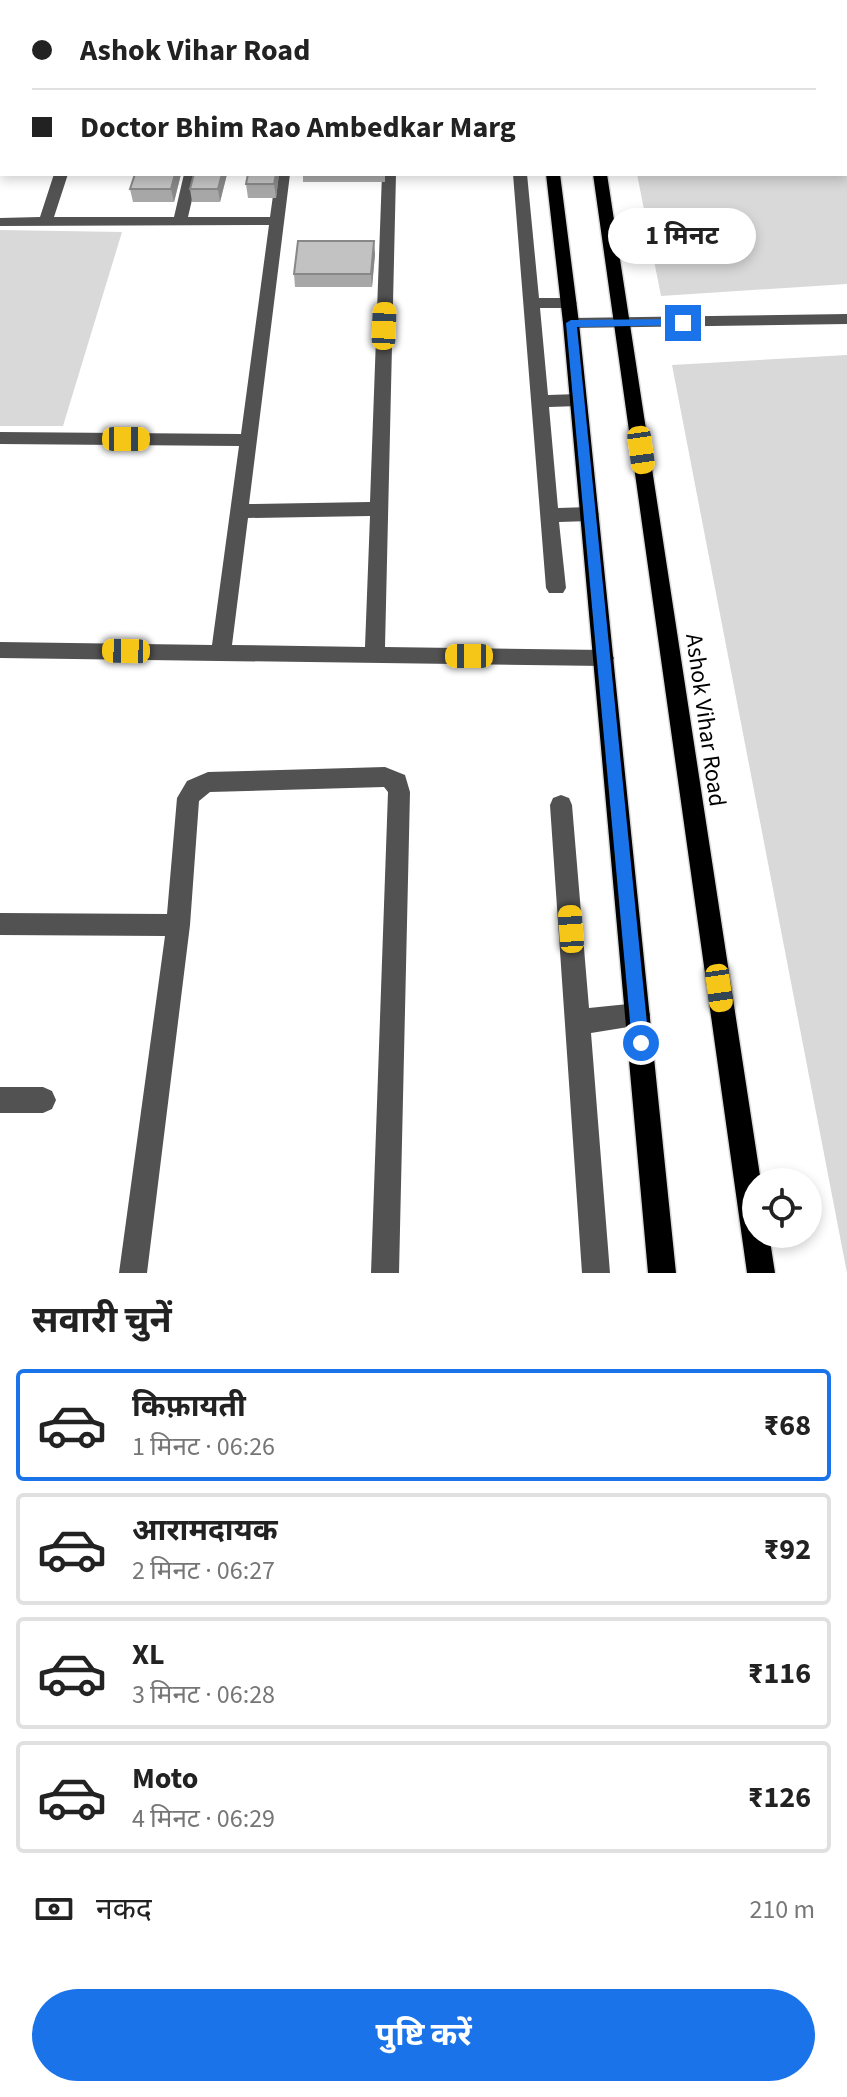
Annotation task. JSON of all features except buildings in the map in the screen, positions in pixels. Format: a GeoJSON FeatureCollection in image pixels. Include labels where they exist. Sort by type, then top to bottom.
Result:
{"type":"FeatureCollection","features":[{"type":"Feature","properties":{"kind":"main road"},"geometry":{"type":"LineString","coordinates":[[553,176],[579,400],[662,1273]]}},
{"type":"Feature","properties":{"kind":"main road","name":"Ashok Vihar Road"},"geometry":{"type":"LineString","coordinates":[[600,176],[761,1273]]}},
{"type":"Feature","properties":{"kind":"street"},"geometry":{"type":"LineString","coordinates":[[46,221],[60,176]]}},
{"type":"Feature","properties":{"kind":"street"},"geometry":{"type":"LineString","coordinates":[[180,221],[191,176]]}},
{"type":"Feature","properties":{"kind":"street"},"geometry":{"type":"LineString","coordinates":[[221,653],[283,176]]}},
{"type":"Feature","properties":{"kind":"street"},"geometry":{"type":"LineString","coordinates":[[375,654],[389,176]]}},
{"type":"Feature","properties":{"kind":"street"},"geometry":{"type":"LineString","coordinates":[[520,176],[556,588]]}},
{"type":"Feature","properties":{"kind":"street"},"geometry":{"type":"LineString","coordinates":[[0,222],[277,221]]}},
{"type":"Feature","properties":{"kind":"street"},"geometry":{"type":"LineString","coordinates":[[531,303],[622,324],[847,319]]}},
{"type":"Feature","properties":{"kind":"street"},"geometry":{"type":"LineString","coordinates":[[540,401],[579,400]]}},
{"type":"Feature","properties":{"kind":"street"},"geometry":{"type":"LineString","coordinates":[[1,442],[249,440]]}},
{"type":"Feature","properties":{"kind":"street"},"geometry":{"type":"LineString","coordinates":[[239,511],[379,509]]}},
{"type":"Feature","properties":{"kind":"street"},"geometry":{"type":"LineString","coordinates":[[549,515],[590,514]]}},
{"type":"Feature","properties":{"kind":"street"},"geometry":{"type":"LineString","coordinates":[[0,650],[604,658]]}},
{"type":"Feature","properties":{"kind":"street"},"geometry":{"type":"LineString","coordinates":[[133,1273],[178,925],[188,798],[195,788],[208,782],[385,777],[397,782],[399,792],[385,1273]]}},
{"type":"Feature","properties":{"kind":"street"},"geometry":{"type":"LineString","coordinates":[[561,805],[596,1273]]}},
{"type":"Feature","properties":{"kind":"street"},"geometry":{"type":"LineString","coordinates":[[0,924],[178,925]]}},
{"type":"Feature","properties":{"kind":"street"},"geometry":{"type":"LineString","coordinates":[[578,1022],[638,1015]]}},
{"type":"Feature","properties":{"kind":"street"},"geometry":{"type":"LineString","coordinates":[[0,1100],[43,1100]]}},
{"type":"Feature","properties":{"kind":"shaded area"},"geometry":{"type":"Polygon","coordinates":[[[637,176],[847,176],[847,284],[661,296],[637,176]]]}},
{"type":"Feature","properties":{"kind":"shaded area"},"geometry":{"type":"Polygon","coordinates":[[[0,230],[122,232],[63,426],[0,426],[0,230]]]}},
{"type":"Feature","properties":{"kind":"shaded area"},"geometry":{"type":"Polygon","coordinates":[[[847,355],[847,1273],[672,365],[847,355]]]}},
{"type":"Feature","properties":{"kind":"route"},"geometry":{"type":"LineString","coordinates":[[641,1043],[571,323],[683,323]]}}]}
